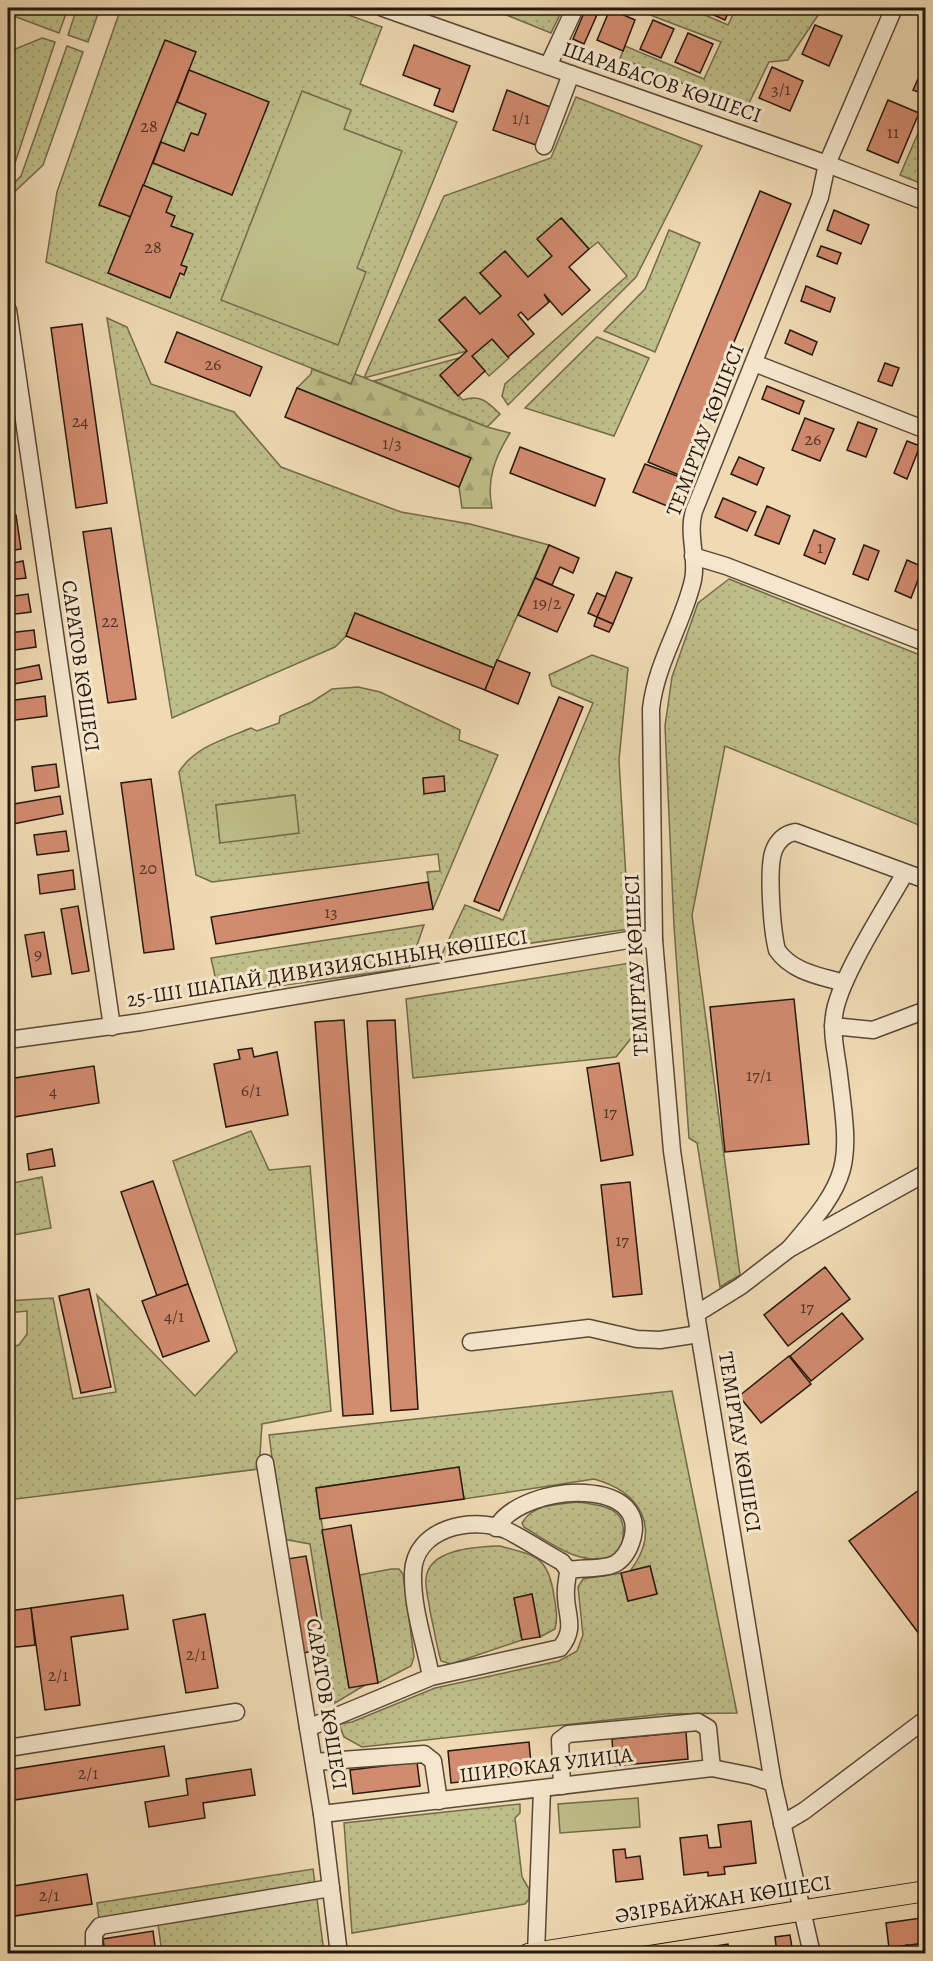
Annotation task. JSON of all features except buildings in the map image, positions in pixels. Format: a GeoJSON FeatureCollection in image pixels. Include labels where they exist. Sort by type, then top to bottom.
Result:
{"type":"FeatureCollection","features":[{"type":"Feature","properties":{"kind":"main road","name":"ӘЗІРБАЙЖАН КӨШЕСІ"},"geometry":{"type":"LineString","coordinates":[[533,1953],[926,1891]]}},
{"type":"Feature","properties":{"kind":"street","name":"ШАРАБАСОВ КӨШЕСІ"},"geometry":{"type":"LineString","coordinates":[[383,8],[827,164],[926,202]]}},
{"type":"Feature","properties":{"kind":"street"},"geometry":{"type":"LineString","coordinates":[[548,66],[575,8]]}},
{"type":"Feature","properties":{"kind":"street","name":"ТЕМІРТАУ КӨШЕСІ"},"geometry":{"type":"LineString","coordinates":[[812,1953],[773,1783],[699,1334],[672,1151],[654,940],[652,701],[656,677],[692,586],[693,556],[690,525],[694,511],[820,197],[827,164],[888,9]]}},
{"type":"Feature","properties":{"kind":"street"},"geometry":{"type":"LineString","coordinates":[[544,146],[571,74]]}},
{"type":"Feature","properties":{"kind":"street","name":"САРАТОВ КӨШЕСІ"},"geometry":{"type":"LineString","coordinates":[[8,310],[112,1027]]}},
{"type":"Feature","properties":{"kind":"street"},"geometry":{"type":"LineString","coordinates":[[754,363],[926,430]]}},
{"type":"Feature","properties":{"kind":"street"},"geometry":{"type":"LineString","coordinates":[[693,556],[726,566],[926,644]]}},
{"type":"Feature","properties":{"kind":"street"},"geometry":{"type":"LineString","coordinates":[[844,983],[794,967],[784,960],[777,950],[771,861],[774,850],[787,834],[795,832],[926,880]]}},
{"type":"Feature","properties":{"kind":"street"},"geometry":{"type":"LineString","coordinates":[[789,1249],[834,1194],[843,1174],[847,1150],[833,1026],[836,1004],[844,983],[905,873]]}},
{"type":"Feature","properties":{"kind":"street","name":"25-ШІ ШАПАЙ ДИВИЗИЯСЫНЫҢ КӨШЕСІ"},"geometry":{"type":"LineString","coordinates":[[8,1040],[112,1027],[634,939],[654,940]]}},
{"type":"Feature","properties":{"kind":"street"},"geometry":{"type":"LineString","coordinates":[[833,1026],[873,1030],[926,1010]]}},
{"type":"Feature","properties":{"kind":"street"},"geometry":{"type":"LineString","coordinates":[[696,1314],[741,1286],[789,1249],[926,1173]]}},
{"type":"Feature","properties":{"kind":"street"},"geometry":{"type":"LineString","coordinates":[[471,1342],[589,1328],[637,1339],[660,1340],[699,1334]]}},
{"type":"Feature","properties":{"kind":"street","name":"САРАТОВ КӨШЕСІ"},"geometry":{"type":"LineString","coordinates":[[265,1463],[322,1814],[339,1953]]}},
{"type":"Feature","properties":{"kind":"street"},"geometry":{"type":"LineString","coordinates":[[496,1528],[513,1509],[537,1498],[562,1493],[603,1495],[630,1510],[634,1522],[633,1538],[626,1554],[618,1562],[609,1566],[568,1570]]}},
{"type":"Feature","properties":{"kind":"street"},"geometry":{"type":"LineString","coordinates":[[308,1728],[431,1677],[560,1648],[569,1638],[566,1590],[568,1570],[562,1562],[504,1530],[496,1528],[463,1525],[448,1529],[422,1544],[414,1558],[415,1607],[431,1677]]}},
{"type":"Feature","properties":{"kind":"street"},"geometry":{"type":"LineString","coordinates":[[8,1748],[236,1712]]}},
{"type":"Feature","properties":{"kind":"street"},"geometry":{"type":"LineString","coordinates":[[782,1824],[804,1811],[926,1719]]}},
{"type":"Feature","properties":{"kind":"street"},"geometry":{"type":"LineString","coordinates":[[562,1786],[560,1740],[568,1734],[698,1722],[708,1728],[712,1768]]}},
{"type":"Feature","properties":{"kind":"street"},"geometry":{"type":"LineString","coordinates":[[314,1762],[424,1754],[433,1761],[439,1801]]}},
{"type":"Feature","properties":{"kind":"street","name":"ШИРОКАЯ УЛИЦА"},"geometry":{"type":"LineString","coordinates":[[322,1814],[712,1768],[773,1783]]}},
{"type":"Feature","properties":{"kind":"street"},"geometry":{"type":"LineString","coordinates":[[533,1953],[542,1789]]}},
{"type":"Feature","properties":{"kind":"street"},"geometry":{"type":"LineString","coordinates":[[94,1953],[94,1934],[96,1928],[100,1926],[331,1888]]}},
{"type":"Feature","properties":{"kind":"green space"},"geometry":{"type":"Polygon","coordinates":[[[8,8],[68,8],[59,33],[8,14],[8,8]]]}},
{"type":"Feature","properties":{"kind":"green space"},"geometry":{"type":"Polygon","coordinates":[[[77,8],[100,8],[88,42],[68,35],[77,8]]]}},
{"type":"Feature","properties":{"kind":"green space"},"geometry":{"type":"Polygon","coordinates":[[[121,8],[329,8],[382,27],[360,84],[457,122],[351,384],[46,262],[57,192],[121,8]]]}},
{"type":"Feature","properties":{"kind":"green space"},"geometry":{"type":"Polygon","coordinates":[[[489,8],[563,8],[551,33],[489,8]]]}},
{"type":"Feature","properties":{"kind":"green space"},"geometry":{"type":"Polygon","coordinates":[[[632,8],[689,8],[728,25],[736,8],[823,8],[788,60],[769,62],[748,105],[709,94],[620,58],[625,46],[704,79],[721,42],[632,8]]]}},
{"type":"Feature","properties":{"kind":"green space"},"geometry":{"type":"Polygon","coordinates":[[[42,38],[55,42],[12,172],[8,177],[8,52],[42,38]]]}},
{"type":"Feature","properties":{"kind":"green space"},"geometry":{"type":"Polygon","coordinates":[[[67,46],[83,52],[43,165],[8,198],[8,189],[21,176],[67,46]]]}},
{"type":"Feature","properties":{"kind":"green space"},"geometry":{"type":"Polygon","coordinates":[[[302,91],[351,110],[344,129],[402,151],[357,268],[366,272],[338,345],[221,300],[302,91]]]}},
{"type":"Feature","properties":{"kind":"green space"},"geometry":{"type":"Polygon","coordinates":[[[576,97],[702,146],[636,277],[508,405],[502,396],[505,384],[627,276],[598,242],[589,249],[562,218],[538,239],[552,256],[528,277],[480,273],[501,296],[480,314],[464,297],[439,320],[467,351],[364,378],[444,196],[551,158],[576,97]]]}},
{"type":"Feature","properties":{"kind":"green space"},"geometry":{"type":"Polygon","coordinates":[[[925,117],[926,185],[900,175],[925,117]]]}},
{"type":"Feature","properties":{"kind":"green space"},"geometry":{"type":"Polygon","coordinates":[[[669,230],[700,243],[655,352],[604,331],[645,289],[669,230]]]}},
{"type":"Feature","properties":{"kind":"green space"},"geometry":{"type":"Polygon","coordinates":[[[107,318],[127,327],[151,384],[234,412],[281,467],[401,512],[470,524],[549,545],[494,668],[355,613],[346,636],[335,647],[172,718],[107,318]]]}},
{"type":"Feature","properties":{"kind":"green space"},"geometry":{"type":"Polygon","coordinates":[[[597,337],[649,358],[614,436],[525,408],[597,337]]]}},
{"type":"Feature","properties":{"kind":"green space"},"geometry":{"type":"Polygon","coordinates":[[[492,339],[509,358],[489,376],[472,356],[492,339]]]}},
{"type":"Feature","properties":{"kind":"green space"},"geometry":{"type":"Polygon","coordinates":[[[459,358],[440,376],[463,400],[474,398],[483,400],[500,414],[487,427],[374,381],[459,358]]]}},
{"type":"Feature","properties":{"kind":"green space"},"geometry":{"type":"Polygon","coordinates":[[[312,369],[351,384],[355,374],[487,427],[510,433],[493,469],[490,488],[492,508],[462,508],[459,487],[470,458],[297,388],[311,374],[312,369]]]}},
{"type":"Feature","properties":{"kind":"green space"},"geometry":{"type":"Polygon","coordinates":[[[729,579],[925,657],[926,828],[725,746],[692,915],[740,1275],[720,1287],[697,1143],[689,1138],[674,926],[665,726],[672,677],[698,603],[729,579]]]}},
{"type":"Feature","properties":{"kind":"green space"},"geometry":{"type":"Polygon","coordinates":[[[592,655],[628,668],[619,760],[629,929],[441,956],[465,905],[503,920],[593,703],[552,686],[549,675],[592,655]]]}},
{"type":"Feature","properties":{"kind":"green space"},"geometry":{"type":"Polygon","coordinates":[[[358,687],[380,692],[460,730],[459,740],[498,755],[433,909],[427,872],[440,871],[438,854],[212,882],[196,875],[179,772],[185,763],[211,745],[251,728],[257,731],[279,723],[280,716],[312,702],[332,689],[358,687]],[[295,795],[216,805],[220,843],[295,795]]]}},
{"type":"Feature","properties":{"kind":"green space"},"geometry":{"type":"Polygon","coordinates":[[[295,795],[299,833],[220,843],[216,805],[295,795]]]}},
{"type":"Feature","properties":{"kind":"green space"},"geometry":{"type":"Polygon","coordinates":[[[424,925],[409,968],[219,994],[211,958],[424,925]]]}},
{"type":"Feature","properties":{"kind":"green space"},"geometry":{"type":"Polygon","coordinates":[[[630,963],[633,1036],[616,1057],[413,1078],[406,999],[630,963]]]}},
{"type":"Feature","properties":{"kind":"green space"},"geometry":{"type":"Polygon","coordinates":[[[251,1131],[269,1170],[310,1166],[331,1411],[262,1424],[259,1469],[8,1500],[8,1437],[13,1435],[8,1391],[8,1348],[19,1345],[27,1334],[27,1311],[8,1313],[8,1301],[53,1298],[73,1399],[116,1392],[97,1295],[195,1396],[237,1351],[173,1161],[251,1131]]]}},
{"type":"Feature","properties":{"kind":"green space"},"geometry":{"type":"Polygon","coordinates":[[[42,1177],[51,1228],[8,1236],[8,1184],[42,1177]]]}},
{"type":"Feature","properties":{"kind":"green space"},"geometry":{"type":"Polygon","coordinates":[[[672,1391],[737,1713],[664,1714],[362,1747],[344,1737],[339,1724],[352,1722],[435,1688],[559,1661],[577,1651],[583,1635],[578,1587],[583,1579],[621,1573],[628,1601],[657,1594],[650,1566],[630,1571],[640,1556],[644,1541],[645,1527],[642,1514],[624,1493],[594,1479],[464,1499],[459,1467],[316,1488],[349,1687],[365,1685],[335,1703],[310,1544],[283,1539],[269,1435],[672,1391]]]}},
{"type":"Feature","properties":{"kind":"green space"},"geometry":{"type":"Polygon","coordinates":[[[578,1502],[602,1506],[617,1514],[622,1520],[623,1539],[620,1553],[608,1558],[583,1558],[558,1548],[524,1527],[522,1523],[532,1512],[539,1509],[578,1502]]]}},
{"type":"Feature","properties":{"kind":"green space"},"geometry":{"type":"Polygon","coordinates":[[[500,1546],[531,1555],[544,1565],[554,1596],[557,1616],[555,1629],[540,1637],[532,1594],[514,1598],[522,1640],[451,1664],[441,1661],[427,1591],[426,1579],[429,1569],[444,1555],[456,1551],[500,1546]]]}},
{"type":"Feature","properties":{"kind":"green space"},"geometry":{"type":"Polygon","coordinates":[[[399,1569],[403,1574],[414,1657],[411,1666],[378,1683],[359,1575],[399,1569]]]}},
{"type":"Feature","properties":{"kind":"green space"},"geometry":{"type":"Polygon","coordinates":[[[638,1798],[640,1827],[560,1833],[558,1804],[638,1798]]]}},
{"type":"Feature","properties":{"kind":"green space"},"geometry":{"type":"Polygon","coordinates":[[[520,1804],[520,1813],[515,1818],[522,1877],[529,1889],[529,1899],[525,1904],[352,1933],[344,1823],[520,1804]]]}},
{"type":"Feature","properties":{"kind":"green space"},"geometry":{"type":"Polygon","coordinates":[[[313,1869],[323,1945],[321,1953],[162,1953],[157,1917],[100,1926],[97,1903],[313,1869]]]}}]}
